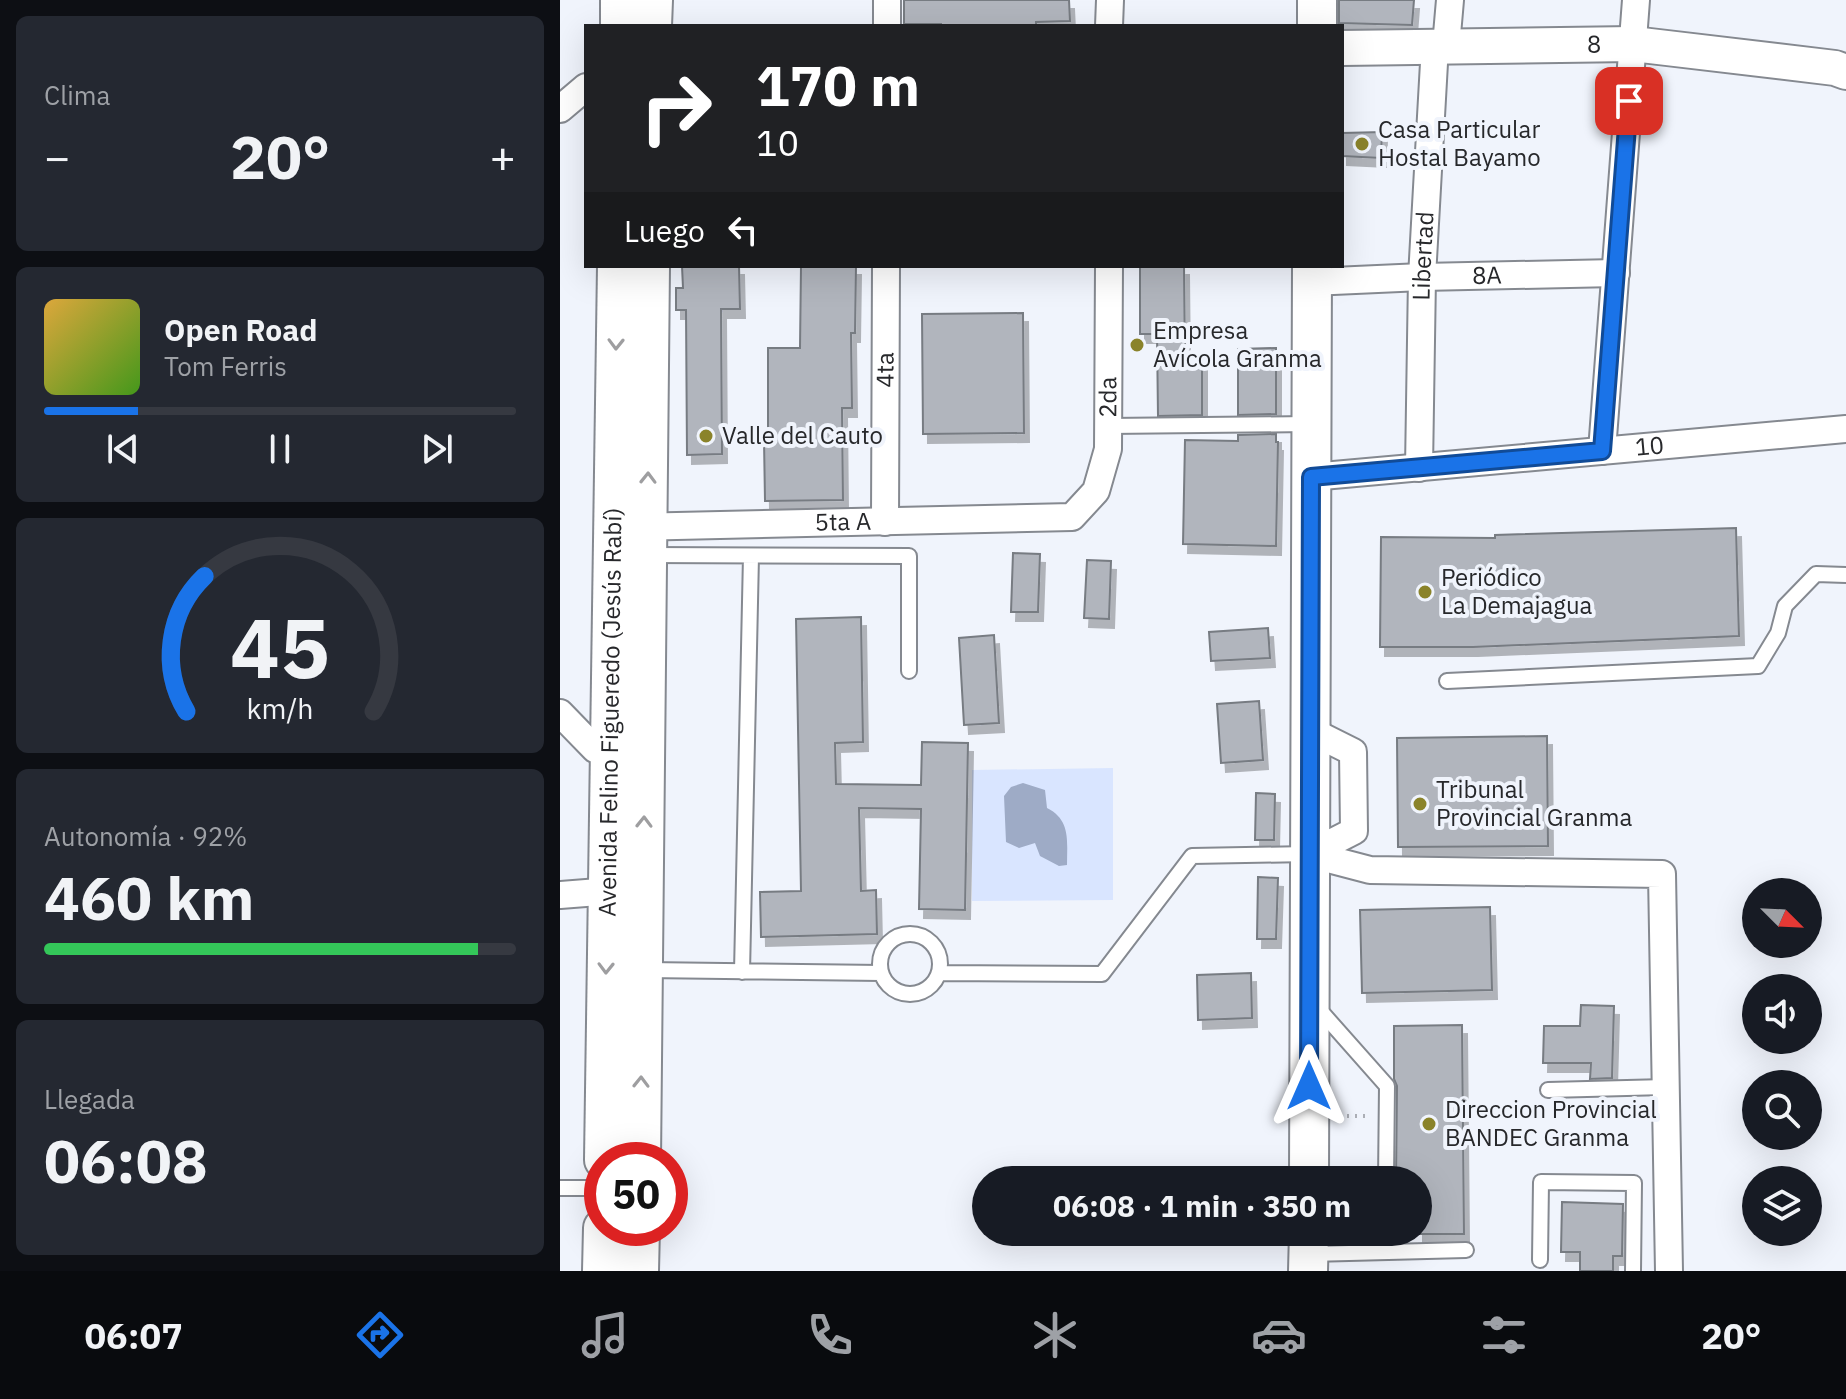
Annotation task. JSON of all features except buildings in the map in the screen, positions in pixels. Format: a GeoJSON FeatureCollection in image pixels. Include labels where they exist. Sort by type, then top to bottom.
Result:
{"type":"FeatureCollection","features":[{"type":"Feature","properties":{"kind":"main road"},"geometry":{"type":"LineString","coordinates":[[620,0],[620,24]]}},
{"type":"Feature","properties":{"kind":"main road"},"geometry":{"type":"LineString","coordinates":[[652,24],[653,0]]}},
{"type":"Feature","properties":{"kind":"main road"},"geometry":{"type":"LineString","coordinates":[[1317,0],[1317,24]]}},
{"type":"Feature","properties":{"kind":"main road","name":"Avenida Felino Figueredo (Jesús Rabí)"},"geometry":{"type":"LineString","coordinates":[[617,268],[636,536],[610,748],[626,890],[643,970],[641,1142]]}},
{"type":"Feature","properties":{"kind":"main road","name":"Avenida Felino Figueredo (Jesús Rabí)"},"geometry":{"type":"LineString","coordinates":[[605,1142],[626,890],[636,536],[650,268]]}},
{"type":"Feature","properties":{"kind":"main road"},"geometry":{"type":"LineString","coordinates":[[1309,1166],[1311,274]]}},
{"type":"Feature","properties":{"kind":"main road"},"geometry":{"type":"LineString","coordinates":[[602,1271],[603,1246]]}},
{"type":"Feature","properties":{"kind":"main road"},"geometry":{"type":"LineString","coordinates":[[639,1271],[640,1246]]}},
{"type":"Feature","properties":{"kind":"street"},"geometry":{"type":"LineString","coordinates":[[887,0],[887,24]]}},
{"type":"Feature","properties":{"kind":"street"},"geometry":{"type":"LineString","coordinates":[[1109,24],[1110,0]]}},
{"type":"Feature","properties":{"kind":"street","name":"Libertad"},"geometry":{"type":"LineString","coordinates":[[1419,468],[1422,277],[1440,46],[1450,0]]}},
{"type":"Feature","properties":{"kind":"street"},"geometry":{"type":"LineString","coordinates":[[1602,451],[1636,0]]}},
{"type":"Feature","properties":{"kind":"street","name":"8"},"geometry":{"type":"LineString","coordinates":[[1344,48],[1633,44],[1835,68],[1846,72]]}},
{"type":"Feature","properties":{"kind":"street"},"geometry":{"type":"LineString","coordinates":[[560,109],[584,89]]}},
{"type":"Feature","properties":{"kind":"street","name":"4ta"},"geometry":{"type":"LineString","coordinates":[[885,522],[886,268]]}},
{"type":"Feature","properties":{"kind":"street","name":"2da"},"geometry":{"type":"LineString","coordinates":[[1072,517],[1096,491],[1108,449],[1109,268]]}},
{"type":"Feature","properties":{"kind":"street","name":"8A"},"geometry":{"type":"LineString","coordinates":[[1311,274],[1422,277],[1616,273]]}},
{"type":"Feature","properties":{"kind":"street","name":"10"},"geometry":{"type":"LineString","coordinates":[[1311,477],[1846,429]]}},
{"type":"Feature","properties":{"kind":"street","name":"5ta A"},"geometry":{"type":"LineString","coordinates":[[636,536],[885,522],[1072,517]]}},
{"type":"Feature","properties":{"kind":"street"},"geometry":{"type":"LineString","coordinates":[[560,713],[595,749],[610,748]]}},
{"type":"Feature","properties":{"kind":"street"},"geometry":{"type":"LineString","coordinates":[[1309,854],[1370,870],[1662,874],[1669,1271]]}},
{"type":"Feature","properties":{"kind":"street"},"geometry":{"type":"LineString","coordinates":[[560,895],[626,890]]}},
{"type":"Feature","properties":{"kind":"lane"},"geometry":{"type":"LineString","coordinates":[[1109,426],[1311,424]]}},
{"type":"Feature","properties":{"kind":"lane"},"geometry":{"type":"LineString","coordinates":[[636,536],[751,556],[909,556],[909,671]]}},
{"type":"Feature","properties":{"kind":"lane"},"geometry":{"type":"LineString","coordinates":[[742,972],[751,556]]}},
{"type":"Feature","properties":{"kind":"lane"},"geometry":{"type":"LineString","coordinates":[[1447,681],[1758,666],[1778,633],[1785,606],[1805,585],[1816,574],[1846,575]]}},
{"type":"Feature","properties":{"kind":"lane"},"geometry":{"type":"LineString","coordinates":[[939,973],[1102,974],[1192,856],[1309,854]]}},
{"type":"Feature","properties":{"kind":"lane"},"geometry":{"type":"LineString","coordinates":[[916,934],[926,938],[939,953],[939,973],[928,989],[919,993],[900,993],[891,988],[881,973],[882,953],[896,937],[916,934]]}},
{"type":"Feature","properties":{"kind":"lane"},"geometry":{"type":"LineString","coordinates":[[643,970],[881,973]]}},
{"type":"Feature","properties":{"kind":"lane"},"geometry":{"type":"LineString","coordinates":[[1309,998],[1387,1086],[1386,1166]]}},
{"type":"Feature","properties":{"kind":"lane"},"geometry":{"type":"LineString","coordinates":[[1548,1090],[1666,1087]]}},
{"type":"Feature","properties":{"kind":"lane"},"geometry":{"type":"LineString","coordinates":[[1540,1260],[1541,1182],[1634,1183],[1633,1271]]}},
{"type":"Feature","properties":{"kind":"lane"},"geometry":{"type":"LineString","coordinates":[[560,1188],[584,1188]]}},
{"type":"Feature","properties":{"kind":"lane"},"geometry":{"type":"LineString","coordinates":[[1385,1246],[1385,1252]]}},
{"type":"Feature","properties":{"kind":"lane"},"geometry":{"type":"LineString","coordinates":[[1309,1252],[1466,1250]]}},
{"type":"Feature","properties":{"kind":"path"},"geometry":{"type":"LineString","coordinates":[[1309,1116],[1387,1116]]}},
{"type":"Feature","properties":{"kind":"shaded area"},"geometry":{"type":"Polygon","coordinates":[[[1113,768],[1113,900],[972,901],[972,770],[1113,768]]]}},
{"type":"Feature","properties":{"kind":"shaded area"},"geometry":{"type":"Polygon","coordinates":[[[1023,783],[1045,790],[1047,808],[1064,825],[1067,865],[1059,866],[1040,856],[1035,843],[1019,848],[1006,842],[1004,796],[1011,787],[1023,783]]]}},
{"type":"Feature","properties":{"kind":"place","name":"Casa Particular Hostal Bayamo"},"geometry":{"type":"Point","coordinates":[1362,144]}},
{"type":"Feature","properties":{"kind":"place","name":"Empresa Avícola Granma"},"geometry":{"type":"Point","coordinates":[1137,345]}},
{"type":"Feature","properties":{"kind":"place","name":"Valle del Cauto"},"geometry":{"type":"Point","coordinates":[706,436]}},
{"type":"Feature","properties":{"kind":"place","name":"Periódico La Demajagua"},"geometry":{"type":"Point","coordinates":[1425,592]}},
{"type":"Feature","properties":{"kind":"place","name":"Tribunal Provincial Granma"},"geometry":{"type":"Point","coordinates":[1420,804]}},
{"type":"Feature","properties":{"kind":"place","name":"Direccion Provincial BANDEC Granma"},"geometry":{"type":"Point","coordinates":[1429,1124]}},
{"type":"Feature","properties":{"kind":"route"},"geometry":{"type":"LineString","coordinates":[[1309,1086],[1311,477],[1602,451],[1629,101]]}}]}
